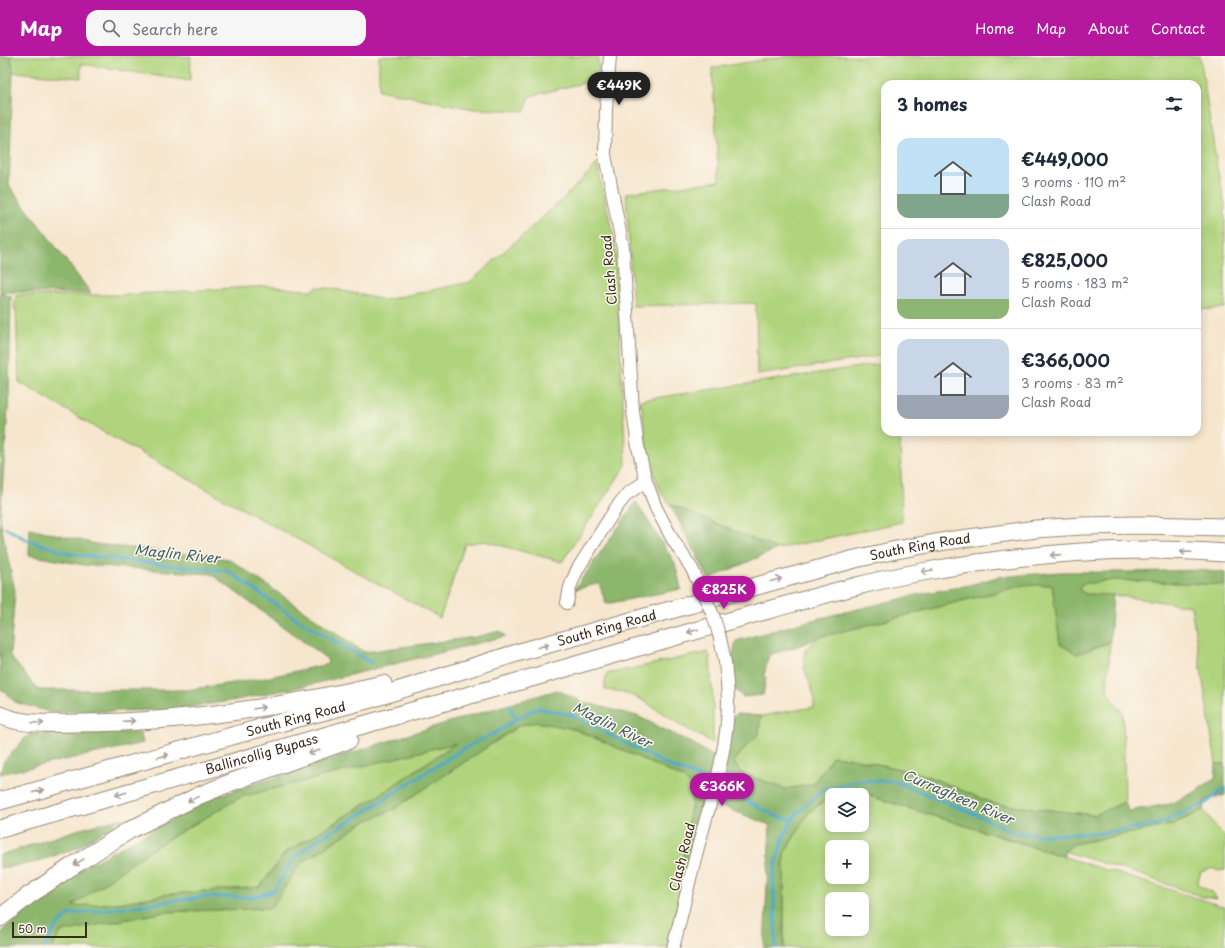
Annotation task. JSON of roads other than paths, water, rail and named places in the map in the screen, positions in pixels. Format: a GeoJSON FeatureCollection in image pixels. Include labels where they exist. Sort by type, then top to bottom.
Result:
{"type":"FeatureCollection","features":[{"type":"Feature","properties":{"kind":"highway","name":"South Ring Road"},"geometry":{"type":"LineString","coordinates":[[0,801],[264,727],[371,699],[520,652],[855,559],[946,541],[1036,529],[1082,526],[1146,525],[1225,527]]}},
{"type":"Feature","properties":{"kind":"highway","name":"South Ring Road"},"geometry":{"type":"LineString","coordinates":[[523,680],[862,584],[919,572],[1008,559],[1092,552],[1153,551],[1225,553]]}},
{"type":"Feature","properties":{"kind":"highway"},"geometry":{"type":"LineString","coordinates":[[0,715],[25,722],[42,723],[136,721],[195,717],[330,696],[520,652]]}},
{"type":"Feature","properties":{"kind":"highway"},"geometry":{"type":"LineString","coordinates":[[0,918],[46,883],[122,835],[198,796],[294,759],[475,700],[523,680]]}},
{"type":"Feature","properties":{"kind":"highway","name":"Ballincollig Bypass"},"geometry":{"type":"LineString","coordinates":[[0,828],[523,680]]}},
{"type":"Feature","properties":{"kind":"street","name":"Clash Road"},"geometry":{"type":"LineString","coordinates":[[610,56],[606,109],[606,155],[623,248],[633,411],[638,447],[646,480],[656,508],[664,525],[692,569],[713,615],[725,662],[728,690],[724,746],[720,770],[673,948]]}},
{"type":"Feature","properties":{"kind":"street"},"geometry":{"type":"LineString","coordinates":[[567,603],[570,587],[577,570],[604,527],[626,494],[646,480]]}},
{"type":"Feature","properties":{"kind":"waterway","name":"Maglin River"},"geometry":{"type":"LineString","coordinates":[[6,528],[27,540],[71,554],[228,571],[295,618],[372,663]]}},
{"type":"Feature","properties":{"kind":"waterway","name":"Maglin River"},"geometry":{"type":"LineString","coordinates":[[509,706],[516,719],[537,708],[572,715],[673,768],[710,782]]}},
{"type":"Feature","properties":{"kind":"waterway"},"geometry":{"type":"LineString","coordinates":[[45,948],[54,929],[70,914],[203,897],[254,897],[274,891],[293,859],[318,839],[348,822],[463,749],[496,732],[516,719]]}},
{"type":"Feature","properties":{"kind":"waterway","name":"Curragheen River"},"geometry":{"type":"LineString","coordinates":[[776,948],[773,874],[783,838],[796,814],[823,790],[855,781],[894,781],[977,815],[1015,833],[1043,835],[1102,833],[1158,824],[1206,803],[1225,788]]}},
{"type":"Feature","properties":{"kind":"waterway","name":"Maglin River"},"geometry":{"type":"LineString","coordinates":[[718,786],[776,816],[792,820]]}}]}
